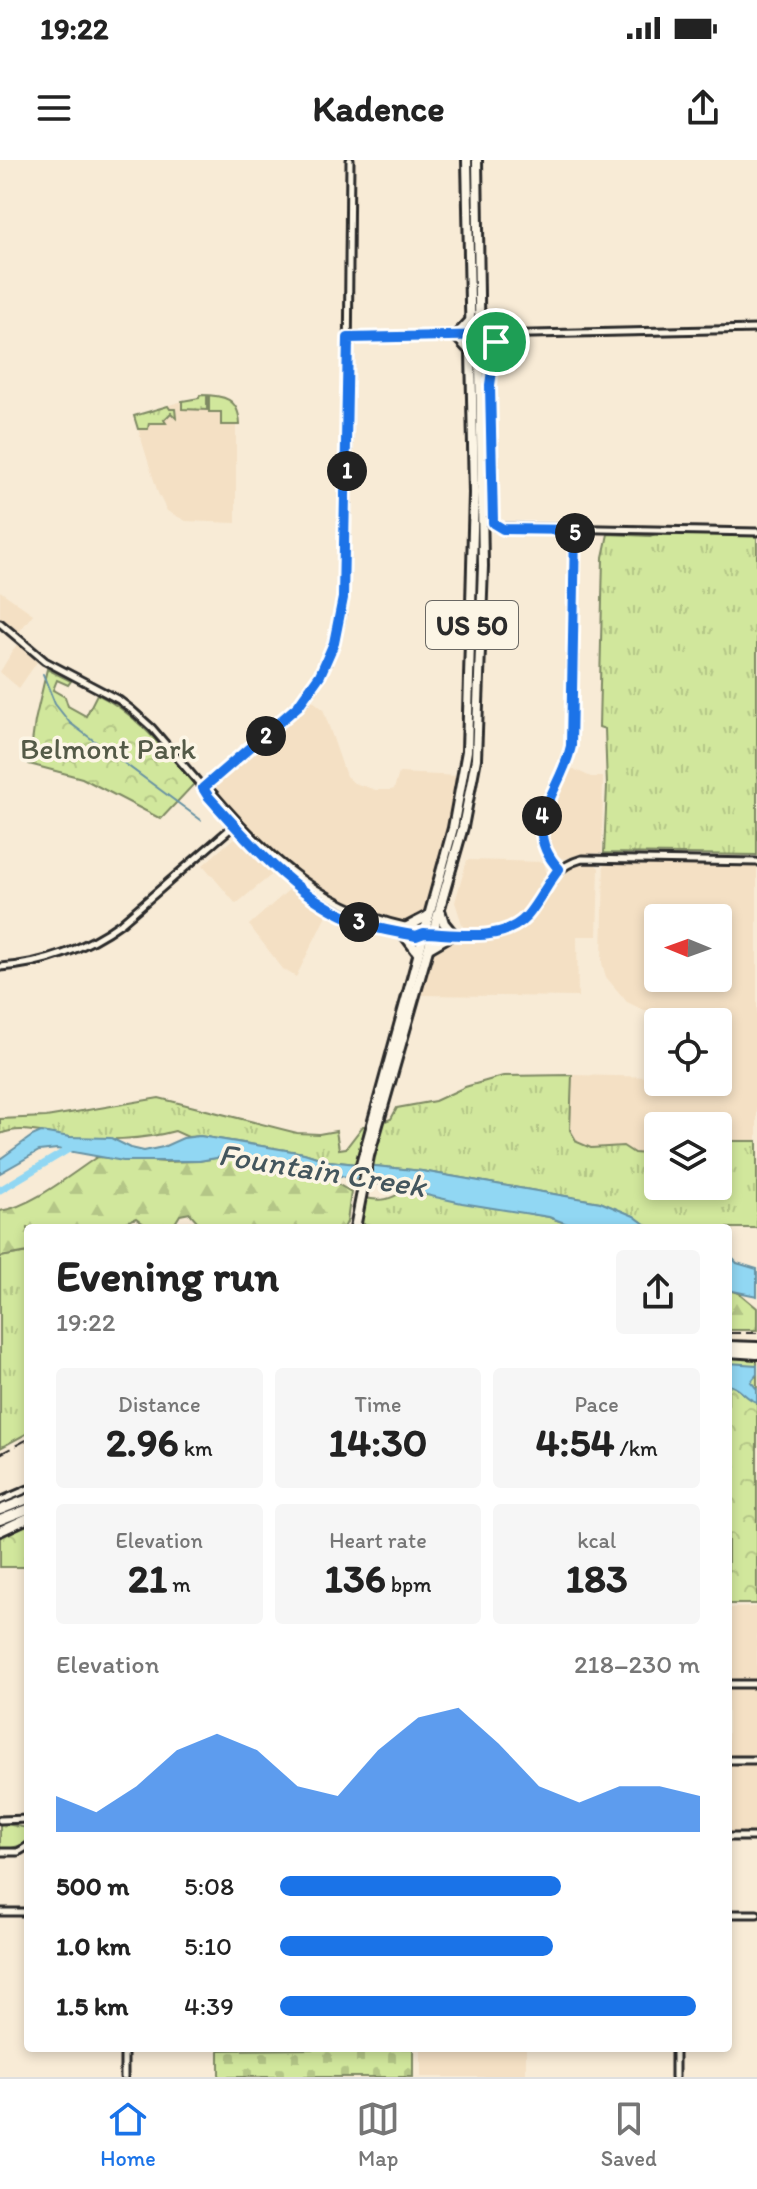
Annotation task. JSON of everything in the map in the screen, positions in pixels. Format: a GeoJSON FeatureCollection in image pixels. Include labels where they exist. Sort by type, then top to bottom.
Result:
{"type":"FeatureCollection","features":[{"type":"Feature","properties":{"kind":"highway","name":"US 50"},"geometry":{"type":"LineString","coordinates":[[366,1156],[429,948],[428,916],[458,805],[468,741],[474,537],[475,336],[468,263],[467,160]]}},
{"type":"Feature","properties":{"kind":"highway","name":"US 50"},"geometry":{"type":"LineString","coordinates":[[474,321],[477,160]]}},
{"type":"Feature","properties":{"kind":"highway"},"geometry":{"type":"LineString","coordinates":[[468,263],[474,286],[476,386],[481,411]]}},
{"type":"Feature","properties":{"kind":"highway"},"geometry":{"type":"LineString","coordinates":[[474,321],[496,335],[475,350],[456,336],[474,321]]}},
{"type":"Feature","properties":{"kind":"highway","name":"US 50"},"geometry":{"type":"LineString","coordinates":[[353,1224],[366,1156],[418,953],[440,909],[467,809],[478,733],[483,551],[481,411],[475,350]]}},
{"type":"Feature","properties":{"kind":"highway"},"geometry":{"type":"LineString","coordinates":[[429,948],[453,934],[444,923],[440,909]]}},
{"type":"Feature","properties":{"kind":"highway"},"geometry":{"type":"LineString","coordinates":[[418,953],[405,930],[428,916]]}},
{"type":"Feature","properties":{"kind":"highway"},"geometry":{"type":"LineString","coordinates":[[732,1349],[757,1347]]}},
{"type":"Feature","properties":{"kind":"highway"},"geometry":{"type":"LineString","coordinates":[[732,1350],[757,1354]]}},
{"type":"Feature","properties":{"kind":"highway"},"geometry":{"type":"LineString","coordinates":[[0,1510],[24,1501]]}},
{"type":"Feature","properties":{"kind":"highway"},"geometry":{"type":"LineString","coordinates":[[0,1520],[24,1511]]}},
{"type":"Feature","properties":{"kind":"highway"},"geometry":{"type":"LineString","coordinates":[[0,1531],[24,1520]]}},
{"type":"Feature","properties":{"kind":"street"},"geometry":{"type":"LineString","coordinates":[[203,788],[298,706],[320,675],[334,643],[343,598],[350,160]]}},
{"type":"Feature","properties":{"kind":"street"},"geometry":{"type":"LineString","coordinates":[[348,338],[757,329]]}},
{"type":"Feature","properties":{"kind":"street"},"geometry":{"type":"LineString","coordinates":[[496,335],[490,396],[491,515],[495,525],[503,529],[757,532]]}},
{"type":"Feature","properties":{"kind":"street"},"geometry":{"type":"LineString","coordinates":[[559,869],[545,851],[541,821],[544,807],[567,764],[571,746],[575,530]]}},
{"type":"Feature","properties":{"kind":"street"},"geometry":{"type":"LineString","coordinates":[[0,623],[45,661],[132,710],[257,851],[293,882],[335,911],[361,923],[405,930],[418,936],[428,933],[498,933],[510,930],[526,917],[559,869],[582,859],[757,862]]}},
{"type":"Feature","properties":{"kind":"street"},"geometry":{"type":"LineString","coordinates":[[0,967],[36,963],[103,936],[236,824]]}},
{"type":"Feature","properties":{"kind":"street"},"geometry":{"type":"LineString","coordinates":[[0,1501],[24,1491]]}},
{"type":"Feature","properties":{"kind":"street"},"geometry":{"type":"LineString","coordinates":[[732,1684],[757,1684]]}},
{"type":"Feature","properties":{"kind":"street"},"geometry":{"type":"LineString","coordinates":[[732,1760],[757,1760]]}},
{"type":"Feature","properties":{"kind":"street"},"geometry":{"type":"LineString","coordinates":[[0,1820],[24,1821]]}},
{"type":"Feature","properties":{"kind":"street"},"geometry":{"type":"LineString","coordinates":[[732,1837],[757,1837]]}},
{"type":"Feature","properties":{"kind":"street"},"geometry":{"type":"LineString","coordinates":[[0,1852],[18,1852],[24,1848]]}},
{"type":"Feature","properties":{"kind":"street"},"geometry":{"type":"LineString","coordinates":[[0,1912],[24,1912]]}},
{"type":"Feature","properties":{"kind":"street"},"geometry":{"type":"LineString","coordinates":[[732,1914],[757,1914]]}},
{"type":"Feature","properties":{"kind":"street"},"geometry":{"type":"LineString","coordinates":[[124,2052],[124,2077]]}},
{"type":"Feature","properties":{"kind":"street"},"geometry":{"type":"LineString","coordinates":[[675,2052],[675,2077]]}},
{"type":"Feature","properties":{"kind":"shaded area"},"geometry":{"type":"Polygon","coordinates":[[[207,397],[221,398],[236,413],[236,523],[186,521],[167,511],[158,493],[134,416],[207,397]]]}},
{"type":"Feature","properties":{"kind":"shaded area"},"geometry":{"type":"Polygon","coordinates":[[[0,591],[33,614],[19,632],[0,618],[0,591]]]}},
{"type":"Feature","properties":{"kind":"shaded area"},"geometry":{"type":"Polygon","coordinates":[[[17,644],[37,662],[19,688],[0,672],[17,644]]]}},
{"type":"Feature","properties":{"kind":"shaded area"},"geometry":{"type":"Polygon","coordinates":[[[312,700],[323,709],[346,776],[354,783],[376,790],[391,790],[399,773],[459,776],[446,839],[421,919],[407,923],[378,916],[305,879],[258,839],[214,790],[214,785],[312,700]]]}},
{"type":"Feature","properties":{"kind":"shaded area"},"geometry":{"type":"Polygon","coordinates":[[[569,767],[591,777],[603,777],[602,853],[564,859],[548,848],[545,829],[546,816],[569,767]]]}},
{"type":"Feature","properties":{"kind":"shaded area"},"geometry":{"type":"Polygon","coordinates":[[[235,837],[275,872],[236,904],[203,865],[235,837]]]}},
{"type":"Feature","properties":{"kind":"shaded area"},"geometry":{"type":"Polygon","coordinates":[[[604,858],[757,862],[757,1161],[732,1162],[732,1112],[644,1112],[644,1155],[568,1156],[572,1075],[644,1077],[644,1096],[732,1096],[732,1008],[643,1010],[627,1002],[606,977],[602,963],[604,858]]]}},
{"type":"Feature","properties":{"kind":"shaded area"},"geometry":{"type":"Polygon","coordinates":[[[467,860],[544,862],[547,876],[522,914],[509,924],[500,927],[463,927],[455,902],[467,860]]]}},
{"type":"Feature","properties":{"kind":"shaded area"},"geometry":{"type":"Polygon","coordinates":[[[595,864],[599,868],[597,936],[577,936],[578,997],[420,995],[434,949],[446,941],[485,941],[515,932],[531,918],[562,874],[576,866],[595,864]]]}},
{"type":"Feature","properties":{"kind":"shaded area"},"geometry":{"type":"Polygon","coordinates":[[[292,887],[327,914],[296,977],[283,969],[249,925],[292,887]]]}},
{"type":"Feature","properties":{"kind":"shaded area"},"geometry":{"type":"Polygon","coordinates":[[[757,1607],[757,1837],[732,1837],[732,1608],[757,1607]]]}},
{"type":"Feature","properties":{"kind":"shaded area"},"geometry":{"type":"Polygon","coordinates":[[[421,2052],[526,2052],[526,2077],[421,2077],[421,2052]]]}},
{"type":"Feature","properties":{"kind":"green space"},"geometry":{"type":"Polygon","coordinates":[[[200,395],[223,397],[229,400],[237,409],[240,425],[221,425],[221,412],[209,412],[209,396],[207,410],[182,409],[182,401],[199,398],[200,395]]]}},
{"type":"Feature","properties":{"kind":"green space"},"geometry":{"type":"Polygon","coordinates":[[[168,406],[175,409],[176,418],[171,413],[164,420],[166,423],[149,423],[148,429],[138,429],[134,416],[168,406]]]}},
{"type":"Feature","properties":{"kind":"green space"},"geometry":{"type":"Polygon","coordinates":[[[658,533],[757,535],[757,855],[604,853],[607,786],[605,729],[599,727],[603,557],[608,534],[650,536],[658,533]]]}},
{"type":"Feature","properties":{"kind":"green space","name":"Belmont Park"},"geometry":{"type":"Polygon","coordinates":[[[47,669],[71,681],[68,685],[57,680],[53,690],[65,697],[68,706],[86,716],[97,694],[112,702],[150,734],[194,784],[161,819],[82,778],[29,764],[47,669]]]}},
{"type":"Feature","properties":{"kind":"green space"},"geometry":{"type":"Polygon","coordinates":[[[572,1075],[570,1130],[577,1142],[591,1148],[623,1146],[634,1153],[644,1154],[644,1200],[732,1200],[732,1141],[757,1141],[757,1228],[732,1228],[732,1224],[644,1224],[600,1202],[422,1171],[329,1161],[304,1153],[200,1136],[188,1137],[175,1131],[108,1139],[25,1130],[0,1134],[0,1119],[46,1117],[159,1098],[297,1133],[336,1131],[339,1149],[346,1148],[363,1126],[367,1126],[360,1155],[382,1122],[391,1119],[397,1108],[435,1101],[465,1087],[503,1076],[572,1075]]]}},
{"type":"Feature","properties":{"kind":"green space"},"geometry":{"type":"Polygon","coordinates":[[[97,1157],[165,1162],[222,1157],[265,1161],[335,1176],[336,1183],[351,1192],[346,1224],[200,1224],[190,1213],[180,1215],[174,1224],[144,1224],[136,1218],[122,1224],[24,1224],[24,1253],[0,1257],[0,1211],[37,1197],[97,1157]]]}},
{"type":"Feature","properties":{"kind":"green space"},"geometry":{"type":"Polygon","coordinates":[[[405,1190],[549,1217],[567,1224],[358,1223],[364,1197],[375,1200],[395,1196],[405,1190]]]}},
{"type":"Feature","properties":{"kind":"green space"},"geometry":{"type":"Polygon","coordinates":[[[24,1253],[24,1435],[0,1448],[0,1257],[24,1253]]]}},
{"type":"Feature","properties":{"kind":"green space"},"geometry":{"type":"Polygon","coordinates":[[[732,1291],[757,1308],[757,1330],[732,1330],[732,1291]]]}},
{"type":"Feature","properties":{"kind":"green space"},"geometry":{"type":"Polygon","coordinates":[[[732,1357],[757,1359],[757,1604],[732,1604],[732,1357]]]}},
{"type":"Feature","properties":{"kind":"green space"},"geometry":{"type":"Polygon","coordinates":[[[24,1519],[24,1567],[0,1567],[0,1528],[24,1519]]]}},
{"type":"Feature","properties":{"kind":"green space"},"geometry":{"type":"Polygon","coordinates":[[[0,1823],[24,1827],[24,1844],[0,1849],[0,1823]]]}},
{"type":"Feature","properties":{"kind":"green space"},"geometry":{"type":"Polygon","coordinates":[[[219,2052],[413,2052],[413,2077],[219,2077],[219,2052]]]}},
{"type":"Feature","properties":{"kind":"water","name":"Fountain Creek"},"geometry":{"type":"Polygon","coordinates":[[[41,1132],[70,1137],[111,1138],[144,1151],[183,1138],[200,1136],[304,1153],[329,1161],[422,1171],[600,1202],[634,1216],[645,1224],[567,1224],[549,1217],[462,1203],[297,1166],[222,1157],[199,1161],[123,1161],[57,1149],[39,1151],[0,1173],[0,1159],[41,1132]]]}},
{"type":"Feature","properties":{"kind":"water"},"geometry":{"type":"Polygon","coordinates":[[[732,1258],[737,1263],[757,1269],[757,1296],[732,1291],[732,1258]]]}},
{"type":"Feature","properties":{"kind":"water"},"geometry":{"type":"Polygon","coordinates":[[[732,1363],[757,1365],[757,1374],[751,1382],[757,1389],[757,1402],[732,1386],[732,1363]]]}},
{"type":"Feature","properties":{"kind":"waterway"},"geometry":{"type":"LineString","coordinates":[[43,674],[55,704],[70,723],[201,820]]}},
{"type":"Feature","properties":{"kind":"waterway","name":"Fountain Creek"},"geometry":{"type":"LineString","coordinates":[[0,1190],[74,1146]]}},
{"type":"Feature","properties":{"kind":"waterway"},"geometry":{"type":"LineString","coordinates":[[0,1536],[24,1526]]}},
{"type":"Feature","properties":{"kind":"railway"},"geometry":{"type":"LineString","coordinates":[[732,1333],[757,1333]]}},
{"type":"Feature","properties":{"kind":"railway"},"geometry":{"type":"LineString","coordinates":[[0,1454],[24,1441]]}},
{"type":"Feature","properties":{"kind":"route"},"geometry":{"type":"LineString","coordinates":[[497,335],[496,342],[490,396],[493,523],[503,529],[575,530],[571,746],[567,764],[544,807],[541,821],[545,851],[559,869],[526,917],[510,930],[487,934],[424,933],[416,936],[361,923],[335,911],[302,889],[257,851],[203,788],[304,700],[326,664],[334,643],[343,598],[348,338],[497,335]]}}]}
